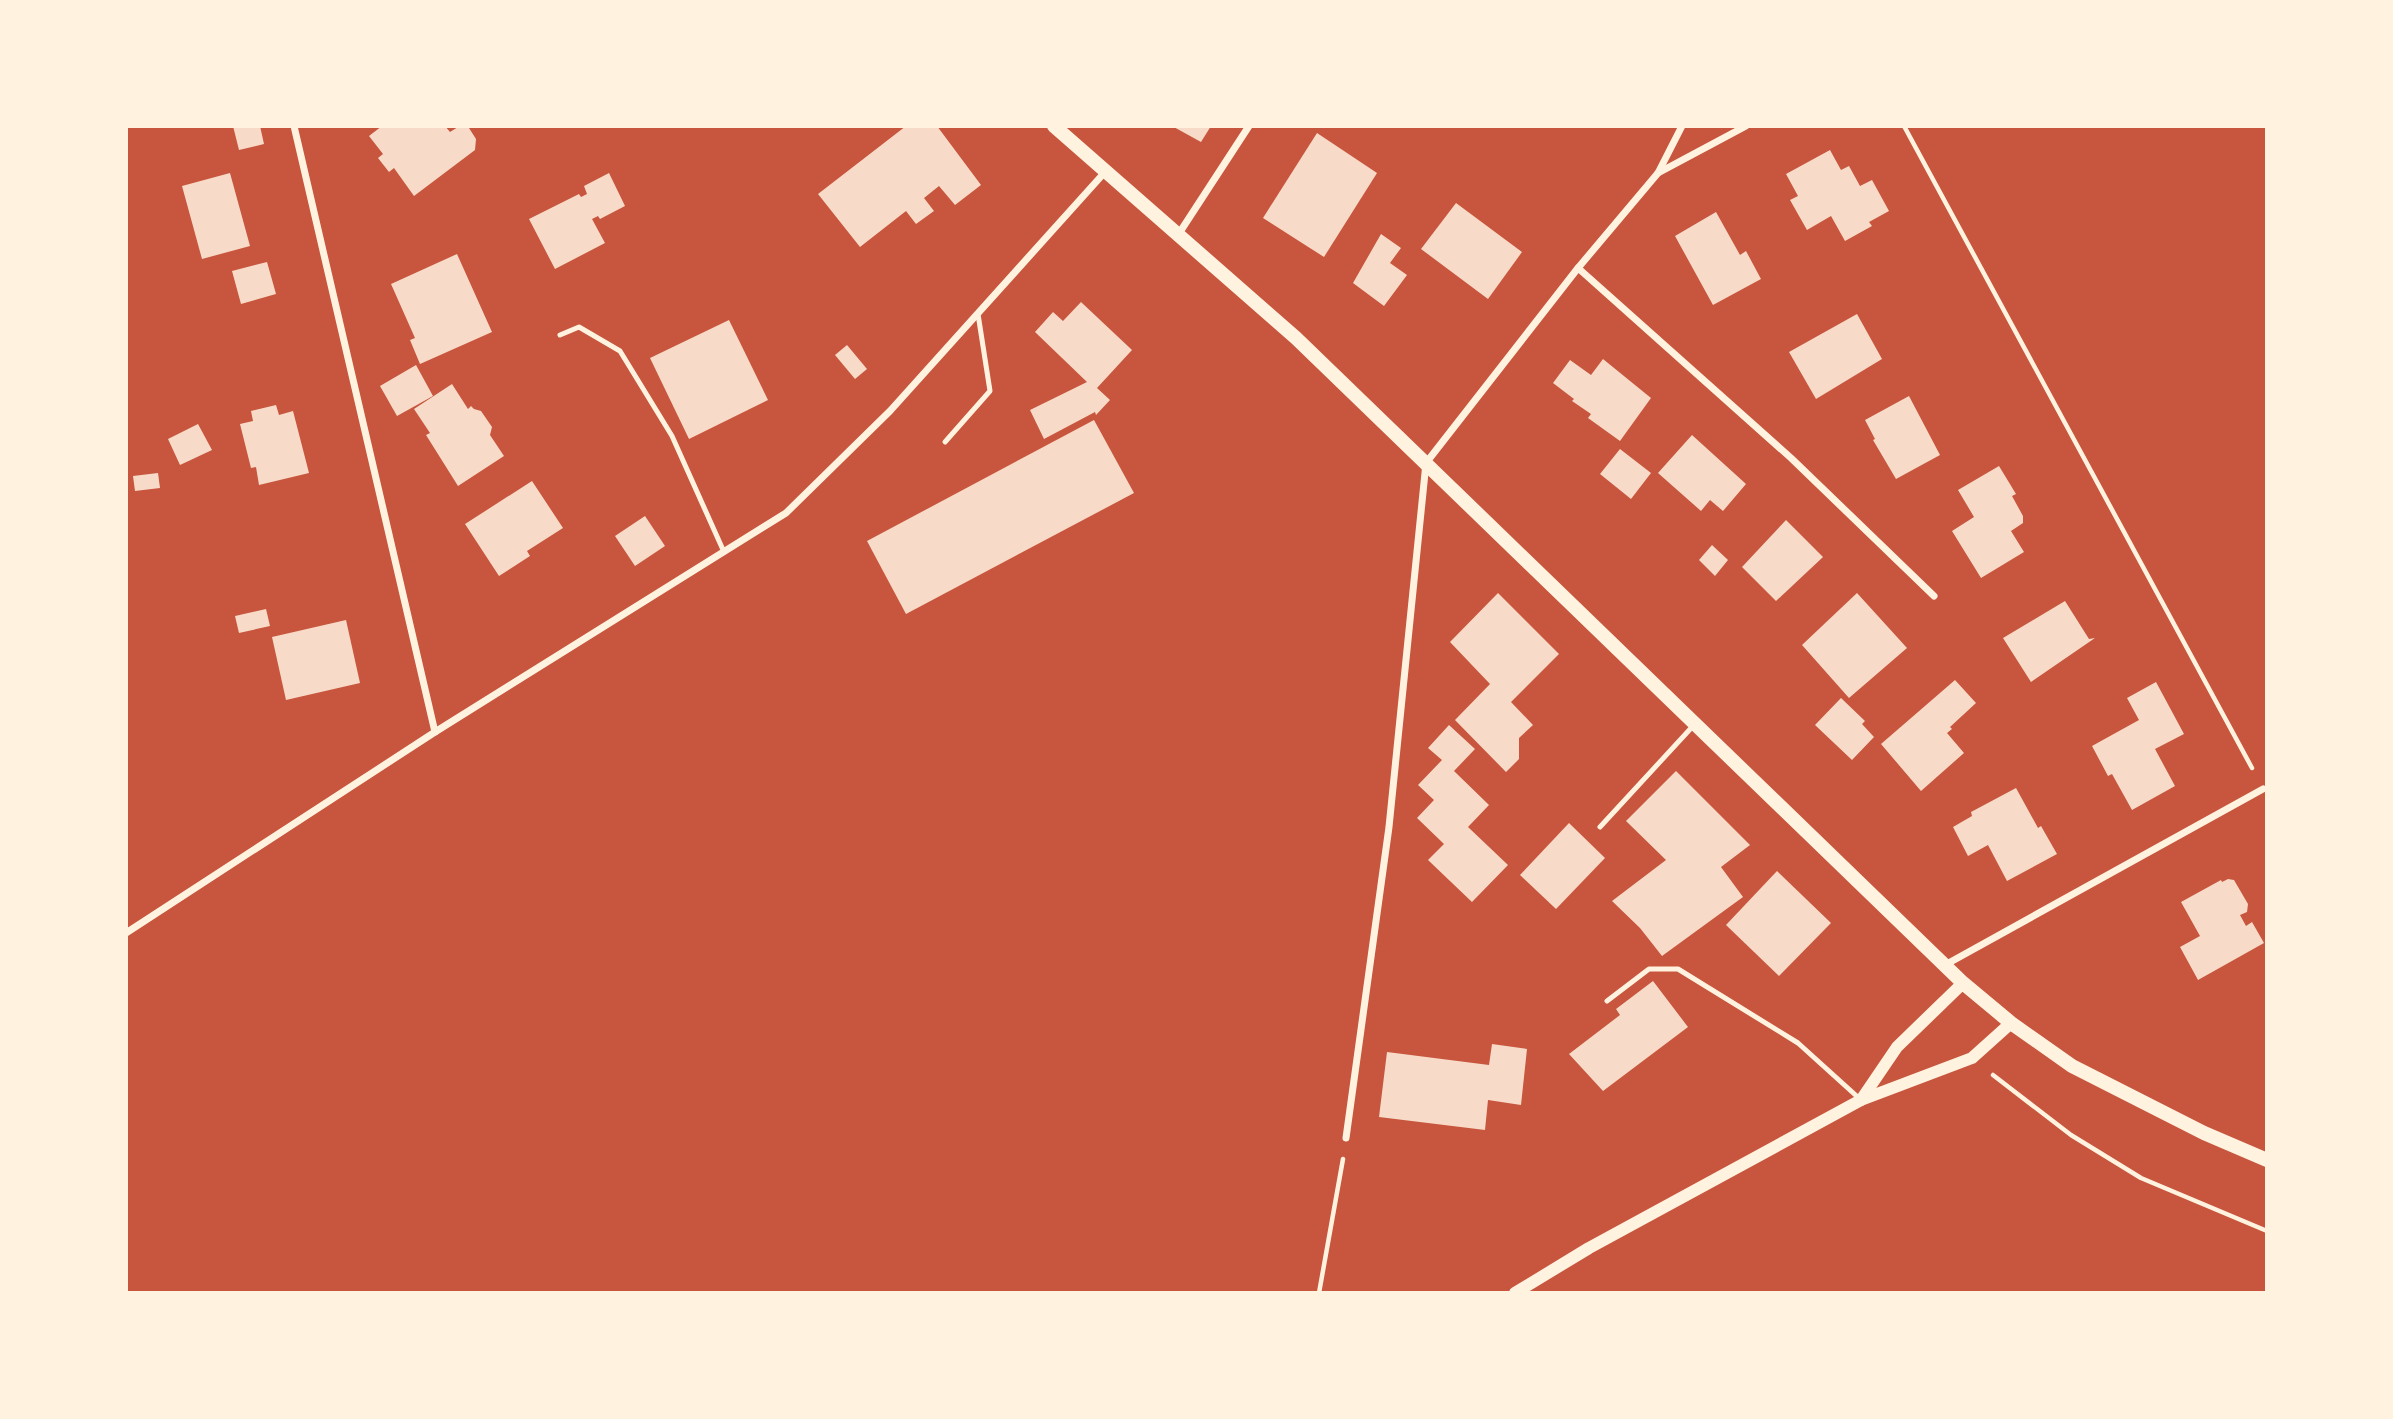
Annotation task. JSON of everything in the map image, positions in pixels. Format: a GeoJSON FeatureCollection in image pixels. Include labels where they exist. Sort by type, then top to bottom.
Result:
{"type":"FeatureCollection","features":[{"type":"Feature","properties":{"kind":"main road"},"geometry":{"type":"LineString","coordinates":[[1054,126],[1296,338],[1963,983],[2011,1023],[2072,1066],[2204,1133],[2267,1160]]}},
{"type":"Feature","properties":{"kind":"street"},"geometry":{"type":"LineString","coordinates":[[294,126],[435,732]]}},
{"type":"Feature","properties":{"kind":"street"},"geometry":{"type":"LineString","coordinates":[[1178,235],[1249,126]]}},
{"type":"Feature","properties":{"kind":"street"},"geometry":{"type":"LineString","coordinates":[[1346,1138],[1389,827],[1426,463],[1578,268],[1658,173],[1682,126]]}},
{"type":"Feature","properties":{"kind":"street"},"geometry":{"type":"LineString","coordinates":[[1658,173],[1746,126]]}},
{"type":"Feature","properties":{"kind":"street"},"geometry":{"type":"LineString","coordinates":[[126,933],[435,732],[786,513],[890,411],[1105,172]]}},
{"type":"Feature","properties":{"kind":"street"},"geometry":{"type":"LineString","coordinates":[[1578,268],[1791,458],[1934,596]]}},
{"type":"Feature","properties":{"kind":"street"},"geometry":{"type":"LineString","coordinates":[[1945,965],[2263,789]]}},
{"type":"Feature","properties":{"kind":"street"},"geometry":{"type":"LineString","coordinates":[[1861,1100],[1897,1047],[1963,983]]}},
{"type":"Feature","properties":{"kind":"street"},"geometry":{"type":"LineString","coordinates":[[1516,1293],[1589,1248],[1861,1100],[1972,1058],[2011,1023]]}},
{"type":"Feature","properties":{"kind":"lane"},"geometry":{"type":"LineString","coordinates":[[945,442],[990,391],[978,314]]}},
{"type":"Feature","properties":{"kind":"lane"},"geometry":{"type":"LineString","coordinates":[[560,335],[579,327],[620,351],[672,436],[724,552]]}},
{"type":"Feature","properties":{"kind":"lane"},"geometry":{"type":"LineString","coordinates":[[1600,827],[1696,724]]}},
{"type":"Feature","properties":{"kind":"lane"},"geometry":{"type":"LineString","coordinates":[[1606,1001],[1649,969],[1678,969],[1798,1043],[1861,1100]]}},
{"type":"Feature","properties":{"kind":"path"},"geometry":{"type":"LineString","coordinates":[[1904,126],[2263,789]]}},
{"type":"Feature","properties":{"kind":"path"},"geometry":{"type":"LineString","coordinates":[[1972,1058],[2071,1135],[2141,1178],[2267,1231]]}},
{"type":"Feature","properties":{"kind":"path"},"geometry":{"type":"LineString","coordinates":[[1319,1293],[1346,1138]]}},
{"type":"Feature","properties":{"kind":"building"},"geometry":{"type":"Polygon","coordinates":[[[233,126],[260,126],[264,144],[239,150],[233,126]]]}},
{"type":"Feature","properties":{"kind":"building"},"geometry":{"type":"Polygon","coordinates":[[[382,126],[445,126],[450,132],[458,127],[469,128],[476,139],[475,150],[414,196],[394,168],[389,172],[378,158],[383,154],[369,136],[382,126]]]}},
{"type":"Feature","properties":{"kind":"building"},"geometry":{"type":"Polygon","coordinates":[[[906,126],[937,126],[981,185],[955,205],[939,186],[924,198],[934,211],[916,224],[906,211],[860,247],[818,194],[906,126]]]}},
{"type":"Feature","properties":{"kind":"building"},"geometry":{"type":"Polygon","coordinates":[[[1172,126],[1211,126],[1201,142],[1172,126]]]}},
{"type":"Feature","properties":{"kind":"building"},"geometry":{"type":"Polygon","coordinates":[[[1317,133],[1377,173],[1324,257],[1263,218],[1317,133]]]}},
{"type":"Feature","properties":{"kind":"building"},"geometry":{"type":"Polygon","coordinates":[[[1830,150],[1841,170],[1849,166],[1860,186],[1872,180],[1889,211],[1869,222],[1872,226],[1845,241],[1831,216],[1807,230],[1790,200],[1798,196],[1786,174],[1830,150]]]}},
{"type":"Feature","properties":{"kind":"building"},"geometry":{"type":"Polygon","coordinates":[[[230,173],[250,246],[202,259],[182,186],[230,173]]]}},
{"type":"Feature","properties":{"kind":"building"},"geometry":{"type":"Polygon","coordinates":[[[609,173],[625,206],[600,219],[598,216],[592,219],[605,243],[555,269],[529,219],[579,194],[581,197],[587,194],[584,186],[609,173]]]}},
{"type":"Feature","properties":{"kind":"building"},"geometry":{"type":"Polygon","coordinates":[[[1456,203],[1522,252],[1488,299],[1421,249],[1456,203]]]}},
{"type":"Feature","properties":{"kind":"building"},"geometry":{"type":"Polygon","coordinates":[[[1716,212],[1740,255],[1746,251],[1761,279],[1713,305],[1675,236],[1716,212]]]}},
{"type":"Feature","properties":{"kind":"building"},"geometry":{"type":"Polygon","coordinates":[[[1381,234],[1401,248],[1390,263],[1407,275],[1384,306],[1353,283],[1381,234]]]}},
{"type":"Feature","properties":{"kind":"building"},"geometry":{"type":"Polygon","coordinates":[[[457,254],[492,332],[420,364],[410,340],[415,338],[391,284],[457,254]]]}},
{"type":"Feature","properties":{"kind":"building"},"geometry":{"type":"Polygon","coordinates":[[[267,262],[276,294],[241,304],[232,271],[267,262]]]}},
{"type":"Feature","properties":{"kind":"building"},"geometry":{"type":"Polygon","coordinates":[[[1081,302],[1132,350],[1097,388],[1110,400],[1096,415],[1095,412],[1044,439],[1030,410],[1087,382],[1035,332],[1053,312],[1063,321],[1081,302]]]}},
{"type":"Feature","properties":{"kind":"building"},"geometry":{"type":"Polygon","coordinates":[[[1857,314],[1882,359],[1816,399],[1789,352],[1857,314]]]}},
{"type":"Feature","properties":{"kind":"building"},"geometry":{"type":"Polygon","coordinates":[[[729,320],[768,400],[689,439],[650,358],[729,320]]]}},
{"type":"Feature","properties":{"kind":"building"},"geometry":{"type":"Polygon","coordinates":[[[847,345],[867,369],[855,379],[835,355],[847,345]]]}},
{"type":"Feature","properties":{"kind":"building"},"geometry":{"type":"Polygon","coordinates":[[[1603,359],[1651,398],[1620,441],[1588,418],[1591,414],[1553,383],[1570,360],[1591,375],[1603,359]]]}},
{"type":"Feature","properties":{"kind":"building"},"geometry":{"type":"Polygon","coordinates":[[[416,365],[433,396],[397,416],[380,386],[416,365]]]}},
{"type":"Feature","properties":{"kind":"building"},"geometry":{"type":"Polygon","coordinates":[[[452,384],[468,409],[471,406],[481,411],[492,427],[490,435],[504,456],[458,486],[426,435],[430,433],[414,409],[452,384]]]}},
{"type":"Feature","properties":{"kind":"building"},"geometry":{"type":"Polygon","coordinates":[[[1909,396],[1940,455],[1896,479],[1873,440],[1875,439],[1865,420],[1909,396]]]}},
{"type":"Feature","properties":{"kind":"building"},"geometry":{"type":"Polygon","coordinates":[[[276,405],[279,415],[293,411],[309,473],[259,485],[256,467],[251,468],[240,424],[253,421],[251,411],[276,405]]]}},
{"type":"Feature","properties":{"kind":"building"},"geometry":{"type":"Polygon","coordinates":[[[1094,420],[1134,493],[906,614],[867,541],[1094,420]]]}},
{"type":"Feature","properties":{"kind":"building"},"geometry":{"type":"Polygon","coordinates":[[[198,424],[212,450],[180,465],[168,439],[198,424]]]}},
{"type":"Feature","properties":{"kind":"building"},"geometry":{"type":"Polygon","coordinates":[[[1692,435],[1746,484],[1723,511],[1710,500],[1701,511],[1658,473],[1692,435]]]}},
{"type":"Feature","properties":{"kind":"building"},"geometry":{"type":"Polygon","coordinates":[[[1620,449],[1651,473],[1631,499],[1600,474],[1620,449]]]}},
{"type":"Feature","properties":{"kind":"building"},"geometry":{"type":"Polygon","coordinates":[[[1999,466],[2016,494],[2012,496],[2023,516],[2023,523],[2011,531],[2024,552],[1981,578],[1952,531],[1974,517],[1958,490],[1999,466]]]}},
{"type":"Feature","properties":{"kind":"building"},"geometry":{"type":"Polygon","coordinates":[[[158,473],[160,488],[135,491],[133,476],[158,473]]]}},
{"type":"Feature","properties":{"kind":"building"},"geometry":{"type":"Polygon","coordinates":[[[532,481],[563,528],[527,551],[530,556],[499,576],[465,524],[532,481]]]}},
{"type":"Feature","properties":{"kind":"building"},"geometry":{"type":"Polygon","coordinates":[[[645,516],[665,546],[635,566],[615,536],[645,516]]]}},
{"type":"Feature","properties":{"kind":"building"},"geometry":{"type":"Polygon","coordinates":[[[1786,520],[1823,557],[1776,601],[1742,567],[1786,520]]]}},
{"type":"Feature","properties":{"kind":"building"},"geometry":{"type":"Polygon","coordinates":[[[1712,545],[1728,560],[1715,576],[1699,560],[1712,545]]]}},
{"type":"Feature","properties":{"kind":"building"},"geometry":{"type":"Polygon","coordinates":[[[1498,593],[1559,654],[1511,702],[1533,725],[1519,738],[1519,759],[1506,772],[1455,720],[1490,684],[1450,642],[1498,593]]]}},
{"type":"Feature","properties":{"kind":"building"},"geometry":{"type":"Polygon","coordinates":[[[1857,593],[1907,648],[1849,698],[1802,645],[1857,593]]]}},
{"type":"Feature","properties":{"kind":"building"},"geometry":{"type":"Polygon","coordinates":[[[2065,601],[2089,639],[2095,638],[2031,682],[2003,638],[2065,601]]]}},
{"type":"Feature","properties":{"kind":"building"},"geometry":{"type":"Polygon","coordinates":[[[266,609],[270,626],[239,633],[235,616],[266,609]]]}},
{"type":"Feature","properties":{"kind":"building"},"geometry":{"type":"Polygon","coordinates":[[[346,620],[360,683],[286,700],[272,637],[346,620]]]}},
{"type":"Feature","properties":{"kind":"building"},"geometry":{"type":"Polygon","coordinates":[[[1955,680],[1976,703],[1947,733],[1964,753],[1921,791],[1881,744],[1955,680]]]}},
{"type":"Feature","properties":{"kind":"building"},"geometry":{"type":"Polygon","coordinates":[[[2156,682],[2184,734],[2155,749],[2175,786],[2132,810],[2112,774],[2108,776],[2092,746],[2139,720],[2127,698],[2156,682]]]}},
{"type":"Feature","properties":{"kind":"building"},"geometry":{"type":"Polygon","coordinates":[[[1841,698],[1865,721],[1862,724],[1874,737],[1852,760],[1815,725],[1841,698]]]}},
{"type":"Feature","properties":{"kind":"building"},"geometry":{"type":"Polygon","coordinates":[[[1449,725],[1475,749],[1454,771],[1489,805],[1468,827],[1508,865],[1472,902],[1428,860],[1444,844],[1417,818],[1434,800],[1418,785],[1442,760],[1428,748],[1449,725]]]}},
{"type":"Feature","properties":{"kind":"building"},"geometry":{"type":"Polygon","coordinates":[[[1676,771],[1750,845],[1721,867],[1743,897],[1662,956],[1640,928],[1612,901],[1666,860],[1626,821],[1676,771]]]}},
{"type":"Feature","properties":{"kind":"building"},"geometry":{"type":"Polygon","coordinates":[[[2016,788],[2038,828],[2041,826],[2057,854],[2007,881],[1988,845],[1968,856],[1953,827],[1972,816],[1971,812],[2016,788]]]}},
{"type":"Feature","properties":{"kind":"building"},"geometry":{"type":"Polygon","coordinates":[[[1569,823],[1605,858],[1556,909],[1520,875],[1569,823]]]}},
{"type":"Feature","properties":{"kind":"building"},"geometry":{"type":"Polygon","coordinates":[[[1777,871],[1831,923],[1779,976],[1726,925],[1777,871]]]}},
{"type":"Feature","properties":{"kind":"building"},"geometry":{"type":"Polygon","coordinates":[[[2221,880],[2222,882],[2234,880],[2248,904],[2247,912],[2240,915],[2246,926],[2252,922],[2264,943],[2198,980],[2180,947],[2200,936],[2181,902],[2221,880]]]}},
{"type":"Feature","properties":{"kind":"building"},"geometry":{"type":"Polygon","coordinates":[[[1653,981],[1688,1027],[1603,1091],[1569,1054],[1620,1015],[1616,1009],[1653,981]]]}},
{"type":"Feature","properties":{"kind":"building"},"geometry":{"type":"Polygon","coordinates":[[[1492,1044],[1527,1049],[1521,1105],[1488,1100],[1485,1130],[1379,1117],[1387,1052],[1489,1065],[1492,1044]]]}}]}
